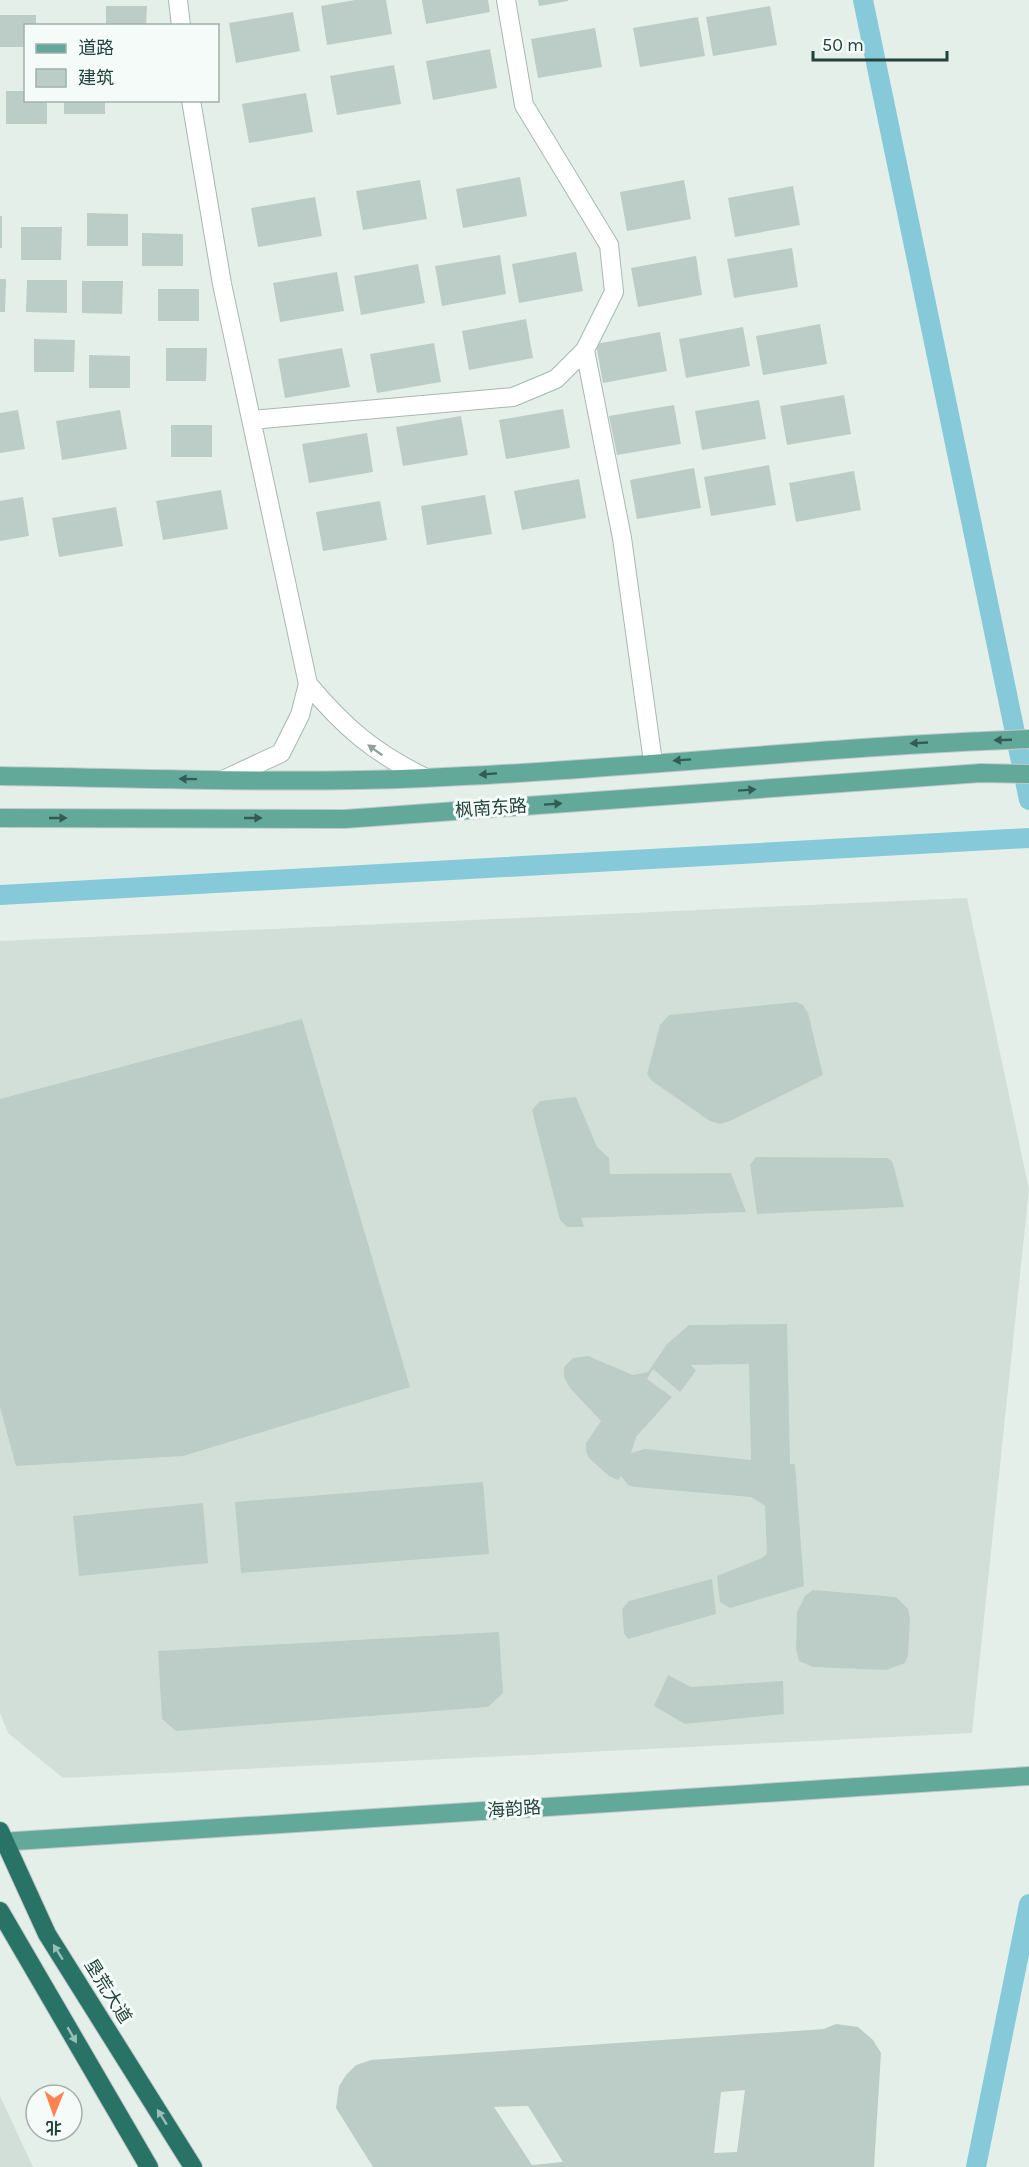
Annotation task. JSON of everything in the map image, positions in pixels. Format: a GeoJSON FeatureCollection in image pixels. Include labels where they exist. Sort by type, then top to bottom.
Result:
{"type":"FeatureCollection","features":[{"type":"Feature","properties":{"kind":"highway","name":"垦荒大道"},"geometry":{"type":"LineString","coordinates":[[2,1838],[47,1935],[193,2167]]}},
{"type":"Feature","properties":{"kind":"highway"},"geometry":{"type":"LineString","coordinates":[[0,1911],[149,2167]]}},
{"type":"Feature","properties":{"kind":"main road","name":"枫南东路"},"geometry":{"type":"LineString","coordinates":[[0,776],[225,779],[426,778],[1029,739]]}},
{"type":"Feature","properties":{"kind":"main road","name":"枫南东路"},"geometry":{"type":"LineString","coordinates":[[0,818],[345,819],[981,774],[1029,774]]}},
{"type":"Feature","properties":{"kind":"main road","name":"海韵路"},"geometry":{"type":"LineString","coordinates":[[2,1838],[1022,1777]]}},
{"type":"Feature","properties":{"kind":"street"},"geometry":{"type":"LineString","coordinates":[[178,0],[181,24]]}},
{"type":"Feature","properties":{"kind":"street"},"geometry":{"type":"LineString","coordinates":[[252,420],[513,397],[556,379],[585,350],[614,292],[609,245],[524,105],[506,0]]}},
{"type":"Feature","properties":{"kind":"street"},"geometry":{"type":"LineString","coordinates":[[191,102],[220,273],[308,684],[300,715],[281,753],[225,779]]}},
{"type":"Feature","properties":{"kind":"street"},"geometry":{"type":"LineString","coordinates":[[585,350],[622,538],[653,762]]}},
{"type":"Feature","properties":{"kind":"street"},"geometry":{"type":"LineString","coordinates":[[308,684],[332,712],[373,749],[426,778]]}},
{"type":"Feature","properties":{"kind":"shaded area"},"geometry":{"type":"Polygon","coordinates":[[[967,898],[1029,1189],[972,1733],[63,1778],[8,1733],[0,1713],[0,941],[967,898]]]}},
{"type":"Feature","properties":{"kind":"shaded area"},"geometry":{"type":"Polygon","coordinates":[[[0,2096],[33,2167],[0,2167],[0,2096]]]}},
{"type":"Feature","properties":{"kind":"building"},"geometry":{"type":"Polygon","coordinates":[[[355,0],[386,0],[392,34],[327,45],[321,6],[355,0]]]}},
{"type":"Feature","properties":{"kind":"building"},"geometry":{"type":"Polygon","coordinates":[[[422,0],[488,0],[490,12],[426,24],[422,0]]]}},
{"type":"Feature","properties":{"kind":"building"},"geometry":{"type":"Polygon","coordinates":[[[538,0],[568,0],[568,1],[539,6],[538,0]]]}},
{"type":"Feature","properties":{"kind":"building"},"geometry":{"type":"Polygon","coordinates":[[[106,6],[147,6],[146,24],[106,24],[106,6]]]}},
{"type":"Feature","properties":{"kind":"building"},"geometry":{"type":"Polygon","coordinates":[[[770,6],[777,45],[713,56],[706,17],[770,6]]]}},
{"type":"Feature","properties":{"kind":"building"},"geometry":{"type":"Polygon","coordinates":[[[293,12],[300,51],[236,63],[229,23],[293,12]]]}},
{"type":"Feature","properties":{"kind":"building"},"geometry":{"type":"Polygon","coordinates":[[[0,15],[36,15],[36,24],[24,24],[24,47],[0,47],[0,15]]]}},
{"type":"Feature","properties":{"kind":"building"},"geometry":{"type":"Polygon","coordinates":[[[698,17],[705,56],[640,67],[633,28],[698,17]]]}},
{"type":"Feature","properties":{"kind":"building"},"geometry":{"type":"Polygon","coordinates":[[[595,28],[602,67],[538,78],[531,39],[595,28]]]}},
{"type":"Feature","properties":{"kind":"building"},"geometry":{"type":"Polygon","coordinates":[[[490,49],[497,88],[433,100],[426,61],[490,49]]]}},
{"type":"Feature","properties":{"kind":"building"},"geometry":{"type":"Polygon","coordinates":[[[394,65],[401,104],[337,115],[330,76],[394,65]]]}},
{"type":"Feature","properties":{"kind":"building"},"geometry":{"type":"Polygon","coordinates":[[[6,91],[24,91],[24,102],[47,102],[47,124],[6,124],[6,91]]]}},
{"type":"Feature","properties":{"kind":"building"},"geometry":{"type":"Polygon","coordinates":[[[306,93],[313,132],[249,143],[242,104],[306,93]]]}},
{"type":"Feature","properties":{"kind":"building"},"geometry":{"type":"Polygon","coordinates":[[[64,102],[105,102],[105,114],[64,114],[64,102]]]}},
{"type":"Feature","properties":{"kind":"building"},"geometry":{"type":"Polygon","coordinates":[[[520,177],[527,216],[463,228],[456,189],[520,177]]]}},
{"type":"Feature","properties":{"kind":"building"},"geometry":{"type":"Polygon","coordinates":[[[420,180],[427,219],[363,230],[356,191],[420,180]]]}},
{"type":"Feature","properties":{"kind":"building"},"geometry":{"type":"Polygon","coordinates":[[[684,180],[691,219],[627,231],[620,192],[684,180]]]}},
{"type":"Feature","properties":{"kind":"building"},"geometry":{"type":"Polygon","coordinates":[[[793,186],[800,225],[735,237],[728,198],[793,186]]]}},
{"type":"Feature","properties":{"kind":"building"},"geometry":{"type":"Polygon","coordinates":[[[315,197],[322,236],[258,247],[251,208],[315,197]]]}},
{"type":"Feature","properties":{"kind":"building"},"geometry":{"type":"Polygon","coordinates":[[[87,213],[128,214],[128,246],[87,246],[87,213]]]}},
{"type":"Feature","properties":{"kind":"building"},"geometry":{"type":"Polygon","coordinates":[[[0,216],[2,216],[2,248],[0,248],[0,216]]]}},
{"type":"Feature","properties":{"kind":"building"},"geometry":{"type":"Polygon","coordinates":[[[21,227],[62,227],[61,260],[21,260],[21,227]]]}},
{"type":"Feature","properties":{"kind":"building"},"geometry":{"type":"Polygon","coordinates":[[[142,233],[183,234],[183,266],[142,266],[142,233]]]}},
{"type":"Feature","properties":{"kind":"building"},"geometry":{"type":"Polygon","coordinates":[[[792,248],[798,287],[734,298],[727,259],[792,248]]]}},
{"type":"Feature","properties":{"kind":"building"},"geometry":{"type":"Polygon","coordinates":[[[576,252],[583,291],[519,303],[512,264],[576,252]]]}},
{"type":"Feature","properties":{"kind":"building"},"geometry":{"type":"Polygon","coordinates":[[[500,255],[506,294],[442,306],[435,266],[500,255]]]}},
{"type":"Feature","properties":{"kind":"building"},"geometry":{"type":"Polygon","coordinates":[[[696,256],[702,295],[638,307],[631,268],[696,256]]]}},
{"type":"Feature","properties":{"kind":"building"},"geometry":{"type":"Polygon","coordinates":[[[418,264],[425,303],[361,315],[354,276],[418,264]]]}},
{"type":"Feature","properties":{"kind":"building"},"geometry":{"type":"Polygon","coordinates":[[[337,272],[344,311],[280,322],[273,283],[337,272]]]}},
{"type":"Feature","properties":{"kind":"building"},"geometry":{"type":"Polygon","coordinates":[[[0,279],[6,279],[5,312],[0,312],[0,279]]]}},
{"type":"Feature","properties":{"kind":"building"},"geometry":{"type":"Polygon","coordinates":[[[27,280],[67,280],[67,313],[26,312],[27,280]]]}},
{"type":"Feature","properties":{"kind":"building"},"geometry":{"type":"Polygon","coordinates":[[[82,281],[123,281],[122,314],[82,313],[82,281]]]}},
{"type":"Feature","properties":{"kind":"building"},"geometry":{"type":"Polygon","coordinates":[[[158,289],[199,289],[199,321],[158,321],[158,289]]]}},
{"type":"Feature","properties":{"kind":"building"},"geometry":{"type":"Polygon","coordinates":[[[526,319],[533,358],[469,370],[462,331],[526,319]]]}},
{"type":"Feature","properties":{"kind":"building"},"geometry":{"type":"Polygon","coordinates":[[[820,324],[827,364],[763,375],[756,336],[820,324]]]}},
{"type":"Feature","properties":{"kind":"building"},"geometry":{"type":"Polygon","coordinates":[[[743,327],[750,366],[686,378],[679,339],[743,327]]]}},
{"type":"Feature","properties":{"kind":"building"},"geometry":{"type":"Polygon","coordinates":[[[660,332],[667,371],[603,383],[596,344],[660,332]]]}},
{"type":"Feature","properties":{"kind":"building"},"geometry":{"type":"Polygon","coordinates":[[[34,339],[75,340],[74,372],[34,372],[34,339]]]}},
{"type":"Feature","properties":{"kind":"building"},"geometry":{"type":"Polygon","coordinates":[[[434,343],[441,382],[377,393],[370,354],[434,343]]]}},
{"type":"Feature","properties":{"kind":"building"},"geometry":{"type":"Polygon","coordinates":[[[166,348],[207,348],[206,381],[166,381],[166,348]]]}},
{"type":"Feature","properties":{"kind":"building"},"geometry":{"type":"Polygon","coordinates":[[[342,348],[350,387],[285,398],[278,359],[342,348]]]}},
{"type":"Feature","properties":{"kind":"building"},"geometry":{"type":"Polygon","coordinates":[[[89,355],[130,356],[130,388],[89,388],[89,355]]]}},
{"type":"Feature","properties":{"kind":"building"},"geometry":{"type":"Polygon","coordinates":[[[844,395],[851,434],[787,445],[780,406],[844,395]]]}},
{"type":"Feature","properties":{"kind":"building"},"geometry":{"type":"Polygon","coordinates":[[[759,400],[766,439],[702,450],[695,411],[759,400]]]}},
{"type":"Feature","properties":{"kind":"building"},"geometry":{"type":"Polygon","coordinates":[[[674,405],[681,444],[617,455],[609,416],[674,405]]]}},
{"type":"Feature","properties":{"kind":"building"},"geometry":{"type":"Polygon","coordinates":[[[563,409],[570,448],[506,459],[499,420],[563,409]]]}},
{"type":"Feature","properties":{"kind":"building"},"geometry":{"type":"Polygon","coordinates":[[[18,410],[25,449],[0,453],[0,413],[18,410]]]}},
{"type":"Feature","properties":{"kind":"building"},"geometry":{"type":"Polygon","coordinates":[[[120,410],[127,449],[62,460],[56,421],[120,410]]]}},
{"type":"Feature","properties":{"kind":"building"},"geometry":{"type":"Polygon","coordinates":[[[461,416],[468,455],[403,466],[396,427],[461,416]]]}},
{"type":"Feature","properties":{"kind":"building"},"geometry":{"type":"Polygon","coordinates":[[[171,425],[212,425],[212,457],[171,457],[171,425]]]}},
{"type":"Feature","properties":{"kind":"building"},"geometry":{"type":"Polygon","coordinates":[[[367,433],[373,472],[309,483],[302,444],[367,433]]]}},
{"type":"Feature","properties":{"kind":"building"},"geometry":{"type":"Polygon","coordinates":[[[769,465],[776,505],[711,516],[704,477],[769,465]]]}},
{"type":"Feature","properties":{"kind":"building"},"geometry":{"type":"Polygon","coordinates":[[[694,468],[701,508],[637,519],[630,480],[694,468]]]}},
{"type":"Feature","properties":{"kind":"building"},"geometry":{"type":"Polygon","coordinates":[[[854,471],[861,510],[796,522],[789,483],[854,471]]]}},
{"type":"Feature","properties":{"kind":"building"},"geometry":{"type":"Polygon","coordinates":[[[579,479],[586,518],[522,530],[514,491],[579,479]]]}},
{"type":"Feature","properties":{"kind":"building"},"geometry":{"type":"Polygon","coordinates":[[[221,490],[228,529],[163,540],[156,501],[221,490]]]}},
{"type":"Feature","properties":{"kind":"building"},"geometry":{"type":"Polygon","coordinates":[[[485,495],[492,534],[427,545],[421,506],[485,495]]]}},
{"type":"Feature","properties":{"kind":"building"},"geometry":{"type":"Polygon","coordinates":[[[23,497],[29,536],[0,541],[0,501],[23,497]]]}},
{"type":"Feature","properties":{"kind":"building"},"geometry":{"type":"Polygon","coordinates":[[[380,501],[387,540],[323,551],[316,512],[380,501]]]}},
{"type":"Feature","properties":{"kind":"building"},"geometry":{"type":"Polygon","coordinates":[[[116,507],[123,546],[59,557],[52,518],[116,507]]]}},
{"type":"Feature","properties":{"kind":"building"},"geometry":{"type":"Polygon","coordinates":[[[796,1002],[803,1005],[808,1013],[823,1075],[730,1121],[720,1124],[710,1121],[652,1081],[647,1074],[660,1025],[669,1015],[796,1002]]]}},
{"type":"Feature","properties":{"kind":"building"},"geometry":{"type":"Polygon","coordinates":[[[302,1019],[410,1387],[183,1456],[16,1466],[0,1407],[0,1099],[302,1019]]]}},
{"type":"Feature","properties":{"kind":"building"},"geometry":{"type":"Polygon","coordinates":[[[576,1097],[597,1147],[609,1158],[610,1174],[731,1173],[746,1212],[581,1218],[584,1227],[567,1227],[560,1220],[532,1110],[540,1101],[576,1097]]]}},
{"type":"Feature","properties":{"kind":"building"},"geometry":{"type":"Polygon","coordinates":[[[756,1157],[887,1158],[892,1161],[904,1207],[757,1214],[750,1165],[756,1157]]]}},
{"type":"Feature","properties":{"kind":"building"},"geometry":{"type":"Polygon","coordinates":[[[787,1324],[790,1464],[795,1464],[804,1586],[730,1608],[720,1602],[717,1576],[767,1554],[765,1506],[751,1497],[635,1487],[628,1485],[621,1476],[618,1480],[609,1476],[589,1458],[586,1451],[586,1443],[601,1421],[570,1388],[564,1377],[564,1367],[573,1358],[588,1356],[633,1375],[648,1372],[667,1344],[689,1325],[787,1324]],[[749,1364],[691,1365],[696,1371],[680,1392],[653,1369],[647,1379],[672,1397],[636,1437],[631,1453],[645,1449],[751,1460],[749,1364]]]}},
{"type":"Feature","properties":{"kind":"building"},"geometry":{"type":"Polygon","coordinates":[[[483,1482],[489,1554],[241,1573],[235,1502],[483,1482]]]}},
{"type":"Feature","properties":{"kind":"building"},"geometry":{"type":"Polygon","coordinates":[[[203,1503],[208,1563],[79,1576],[73,1516],[203,1503]]]}},
{"type":"Feature","properties":{"kind":"building"},"geometry":{"type":"Polygon","coordinates":[[[712,1579],[716,1614],[628,1639],[624,1633],[622,1609],[629,1601],[712,1579]]]}},
{"type":"Feature","properties":{"kind":"building"},"geometry":{"type":"Polygon","coordinates":[[[813,1590],[896,1597],[908,1609],[910,1619],[908,1656],[905,1663],[886,1670],[813,1667],[799,1661],[796,1650],[797,1612],[805,1596],[813,1590]]]}},
{"type":"Feature","properties":{"kind":"building"},"geometry":{"type":"Polygon","coordinates":[[[499,1632],[503,1693],[488,1707],[176,1731],[162,1719],[158,1651],[499,1632]]]}},
{"type":"Feature","properties":{"kind":"building"},"geometry":{"type":"Polygon","coordinates":[[[668,1675],[691,1687],[783,1681],[784,1714],[685,1724],[654,1706],[668,1675]]]}},
{"type":"Feature","properties":{"kind":"building"},"geometry":{"type":"Polygon","coordinates":[[[836,2024],[858,2027],[873,2040],[881,2053],[874,2167],[373,2167],[336,2108],[339,2086],[346,2075],[356,2065],[371,2060],[824,2029],[836,2024]],[[745,2090],[721,2092],[714,2153],[737,2152],[745,2090]],[[528,2106],[494,2107],[532,2165],[563,2162],[528,2106]]]}},
{"type":"Feature","properties":{"kind":"waterway"},"geometry":{"type":"LineString","coordinates":[[863,0],[1029,800]]}},
{"type":"Feature","properties":{"kind":"waterway"},"geometry":{"type":"LineString","coordinates":[[0,895],[1029,838]]}},
{"type":"Feature","properties":{"kind":"waterway"},"geometry":{"type":"LineString","coordinates":[[976,2167],[1029,1904]]}}]}
